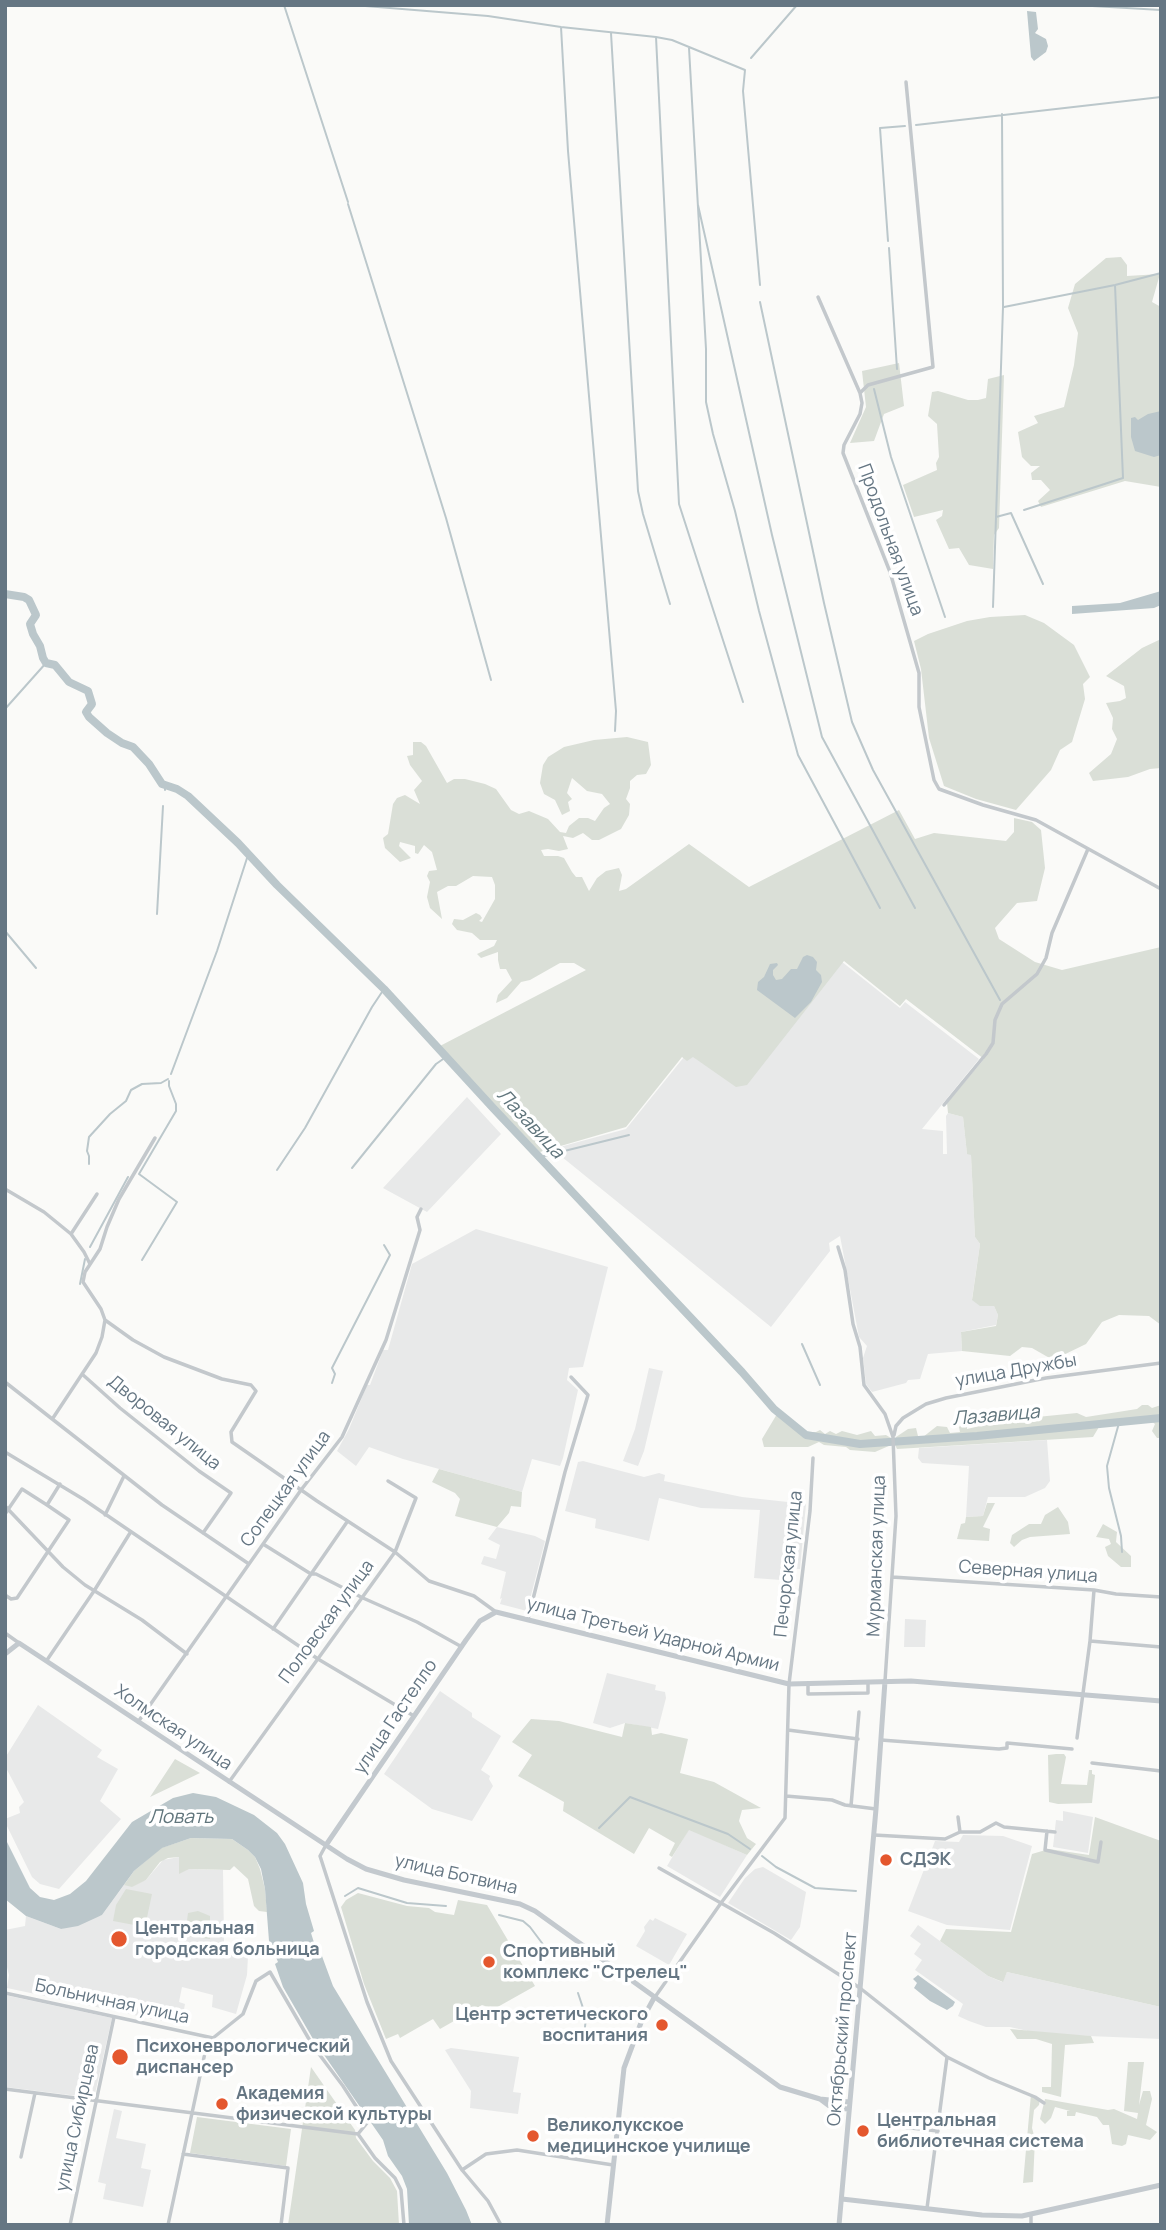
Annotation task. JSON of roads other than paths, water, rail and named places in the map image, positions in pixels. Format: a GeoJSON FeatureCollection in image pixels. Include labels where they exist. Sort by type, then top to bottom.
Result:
{"type":"FeatureCollection","features":[{"type":"Feature","properties":{"kind":"main road","name":"улица Третьей Ударной Армии"},"geometry":{"type":"LineString","coordinates":[[496,1612],[789,1684],[911,1681],[1161,1701]]}},
{"type":"Feature","properties":{"kind":"main road","name":"улица Гастелло"},"geometry":{"type":"LineString","coordinates":[[326,1844],[480,1621],[496,1612]]}},
{"type":"Feature","properties":{"kind":"main road","name":"Холмская улица"},"geometry":{"type":"LineString","coordinates":[[19,1643],[326,1844]]}},
{"type":"Feature","properties":{"kind":"main road"},"geometry":{"type":"LineString","coordinates":[[5,1654],[19,1643]]}},
{"type":"Feature","properties":{"kind":"main road","name":"Мурманская улица"},"geometry":{"type":"LineString","coordinates":[[874,1835],[885,1681]]}},
{"type":"Feature","properties":{"kind":"main road","name":"Октябрьский проспект"},"geometry":{"type":"LineString","coordinates":[[839,2225],[874,1835]]}},
{"type":"Feature","properties":{"kind":"main road","name":"улица Ботвина"},"geometry":{"type":"LineString","coordinates":[[326,1844],[366,1869],[404,1880],[520,1903],[545,1918],[780,2087],[820,2099],[832,2108],[849,2105]]}},
{"type":"Feature","properties":{"kind":"main road"},"geometry":{"type":"LineString","coordinates":[[607,2225],[624,2068],[642,2020],[654,1998]]}},
{"type":"Feature","properties":{"kind":"main road"},"geometry":{"type":"LineString","coordinates":[[842,2199],[982,2215],[1022,2216],[1161,2185]]}},
{"type":"Feature","properties":{"kind":"street"},"geometry":{"type":"LineString","coordinates":[[818,297],[860,393],[867,385],[933,368],[906,82]]}},
{"type":"Feature","properties":{"kind":"street","name":"Продольная улица"},"geometry":{"type":"LineString","coordinates":[[860,393],[860,414],[844,445],[843,453],[890,572],[919,673],[919,708],[934,780],[939,789],[1036,820],[1161,889]]}},
{"type":"Feature","properties":{"kind":"street"},"geometry":{"type":"LineString","coordinates":[[944,1105],[993,1043],[995,1020],[1002,1004],[1037,974],[1046,958],[1052,933],[1088,849]]}},
{"type":"Feature","properties":{"kind":"street"},"geometry":{"type":"LineString","coordinates":[[52,1418],[96,1353],[102,1337],[105,1320],[102,1309],[83,1282],[85,1272],[100,1249],[119,1199],[155,1138]]}},
{"type":"Feature","properties":{"kind":"street"},"geometry":{"type":"LineString","coordinates":[[5,1189],[44,1212],[71,1234],[85,1252],[90,1264]]}},
{"type":"Feature","properties":{"kind":"street"},"geometry":{"type":"LineString","coordinates":[[71,1234],[97,1194]]}},
{"type":"Feature","properties":{"kind":"street","name":"Сопецкая улица"},"geometry":{"type":"LineString","coordinates":[[138,1722],[301,1490],[342,1437],[386,1340],[420,1230],[417,1217],[421,1209]]}},
{"type":"Feature","properties":{"kind":"street","name":"Мурманская улица"},"geometry":{"type":"LineString","coordinates":[[838,1247],[845,1269],[853,1324],[860,1347],[864,1385],[885,1414],[894,1445],[896,1516],[885,1681]]}},
{"type":"Feature","properties":{"kind":"street","name":"улица Третьей Ударной Армии"},"geometry":{"type":"LineString","coordinates":[[105,1320],[164,1357],[222,1379],[251,1385],[256,1391],[231,1432],[232,1442],[395,1552],[429,1581],[474,1596],[496,1612]]}},
{"type":"Feature","properties":{"kind":"street","name":"улица Дружбы"},"geometry":{"type":"LineString","coordinates":[[893,1437],[896,1426],[903,1418],[926,1404],[946,1398],[1046,1378],[1161,1363]]}},
{"type":"Feature","properties":{"kind":"street","name":"Дворовая улица"},"geometry":{"type":"LineString","coordinates":[[82,1374],[120,1408],[231,1493],[203,1532]]}},
{"type":"Feature","properties":{"kind":"street"},"geometry":{"type":"LineString","coordinates":[[528,1619],[565,1472],[588,1395],[571,1377]]}},
{"type":"Feature","properties":{"kind":"street"},"geometry":{"type":"LineString","coordinates":[[5,1382],[124,1476],[249,1564]]}},
{"type":"Feature","properties":{"kind":"street"},"geometry":{"type":"LineString","coordinates":[[5,1452],[60,1484],[318,1659],[414,1716]]}},
{"type":"Feature","properties":{"kind":"street","name":"Печорская улица"},"geometry":{"type":"LineString","coordinates":[[654,1998],[785,1818],[789,1684],[810,1511],[813,1458]]}},
{"type":"Feature","properties":{"kind":"street"},"geometry":{"type":"LineString","coordinates":[[106,1515],[124,1476]]}},
{"type":"Feature","properties":{"kind":"street","name":"Половская улица"},"geometry":{"type":"LineString","coordinates":[[229,1782],[395,1552],[416,1498],[388,1481]]}},
{"type":"Feature","properties":{"kind":"street"},"geometry":{"type":"LineString","coordinates":[[47,1505],[60,1484]]}},
{"type":"Feature","properties":{"kind":"street"},"geometry":{"type":"LineString","coordinates":[[5,1595],[10,1599],[17,1598],[48,1552],[69,1520],[22,1489],[6,1510],[48,1552],[63,1567],[187,1654]]}},
{"type":"Feature","properties":{"kind":"street"},"geometry":{"type":"LineString","coordinates":[[273,1629],[348,1521]]}},
{"type":"Feature","properties":{"kind":"street"},"geometry":{"type":"LineString","coordinates":[[47,1660],[130,1532]]}},
{"type":"Feature","properties":{"kind":"street"},"geometry":{"type":"LineString","coordinates":[[263,1544],[311,1574],[417,1622],[461,1647]]}},
{"type":"Feature","properties":{"kind":"street","name":"Северная улица"},"geometry":{"type":"LineString","coordinates":[[892,1577],[1161,1597]]}},
{"type":"Feature","properties":{"kind":"street"},"geometry":{"type":"LineString","coordinates":[[1077,1738],[1094,1590]]}},
{"type":"Feature","properties":{"kind":"street","name":"Холмская улица"},"geometry":{"type":"LineString","coordinates":[[5,1633],[19,1643]]}},
{"type":"Feature","properties":{"kind":"street"},"geometry":{"type":"LineString","coordinates":[[1090,1641],[1161,1647]]}},
{"type":"Feature","properties":{"kind":"street"},"geometry":{"type":"LineString","coordinates":[[808,1683],[808,1694],[868,1693],[868,1682]]}},
{"type":"Feature","properties":{"kind":"street"},"geometry":{"type":"LineString","coordinates":[[851,1806],[859,1712]]}},
{"type":"Feature","properties":{"kind":"street"},"geometry":{"type":"LineString","coordinates":[[789,1730],[858,1739]]}},
{"type":"Feature","properties":{"kind":"street"},"geometry":{"type":"LineString","coordinates":[[881,1740],[999,1749],[1007,1748],[1007,1743],[1072,1749]]}},
{"type":"Feature","properties":{"kind":"street"},"geometry":{"type":"LineString","coordinates":[[1092,1763],[1161,1771]]}},
{"type":"Feature","properties":{"kind":"street"},"geometry":{"type":"LineString","coordinates":[[786,1796],[832,1800],[876,1809]]}},
{"type":"Feature","properties":{"kind":"street"},"geometry":{"type":"LineString","coordinates":[[958,1817],[960,1832]]}},
{"type":"Feature","properties":{"kind":"street"},"geometry":{"type":"LineString","coordinates":[[874,1835],[945,1839],[960,1832],[980,1832],[996,1823],[1004,1828],[1055,1832]]}},
{"type":"Feature","properties":{"kind":"street"},"geometry":{"type":"LineString","coordinates":[[1047,1831],[1045,1850],[1098,1862],[1101,1842]]}},
{"type":"Feature","properties":{"kind":"street"},"geometry":{"type":"LineString","coordinates":[[326,1844],[320,1857],[367,2002],[391,2061],[462,2170],[488,2201],[501,2225]]}},
{"type":"Feature","properties":{"kind":"street"},"geometry":{"type":"LineString","coordinates":[[659,1868],[774,1933],[860,1988],[947,2057],[1035,2097],[1044,2104]]}},
{"type":"Feature","properties":{"kind":"street"},"geometry":{"type":"LineString","coordinates":[[168,2225],[206,2049],[213,2038],[243,2014],[256,1981],[270,1972],[313,2046],[367,2123],[358,2134]]}},
{"type":"Feature","properties":{"kind":"street","name":"Больничная улица"},"geometry":{"type":"LineString","coordinates":[[5,1993],[213,2038]]}},
{"type":"Feature","properties":{"kind":"street","name":"улица Сибирцева"},"geometry":{"type":"LineString","coordinates":[[70,2225],[114,2017]]}},
{"type":"Feature","properties":{"kind":"street"},"geometry":{"type":"LineString","coordinates":[[927,2208],[947,2057]]}},
{"type":"Feature","properties":{"kind":"street"},"geometry":{"type":"LineString","coordinates":[[5,2089],[358,2134],[375,2158],[395,2178],[401,2190],[404,2225]]}},
{"type":"Feature","properties":{"kind":"street"},"geometry":{"type":"LineString","coordinates":[[21,2157],[36,2093]]}},
{"type":"Feature","properties":{"kind":"street"},"geometry":{"type":"LineString","coordinates":[[884,2125],[1011,2145]]}},
{"type":"Feature","properties":{"kind":"street"},"geometry":{"type":"LineString","coordinates":[[462,2170],[486,2154],[517,2150],[613,2165]]}},
{"type":"Feature","properties":{"kind":"street"},"geometry":{"type":"LineString","coordinates":[[183,2154],[288,2168],[281,2225]]}},
{"type":"Feature","properties":{"kind":"street"},"geometry":{"type":"LineString","coordinates":[[1031,2214],[1031,2225]]}},
{"type":"Feature","properties":{"kind":"water"},"geometry":{"type":"Polygon","coordinates":[[[1027,11],[1036,12],[1038,29],[1035,33],[1046,39],[1048,46],[1046,52],[1034,61],[1031,57],[1027,11]]]}},
{"type":"Feature","properties":{"kind":"water"},"geometry":{"type":"Polygon","coordinates":[[[1161,411],[1161,455],[1154,457],[1135,451],[1131,437],[1131,418],[1138,420],[1161,411]]]}},
{"type":"Feature","properties":{"kind":"water"},"geometry":{"type":"Polygon","coordinates":[[[1161,591],[1161,605],[1154,608],[1072,614],[1072,606],[1120,603],[1161,591]]]}},
{"type":"Feature","properties":{"kind":"water"},"geometry":{"type":"Polygon","coordinates":[[[807,955],[817,962],[816,970],[821,975],[822,982],[811,1002],[795,1018],[757,990],[758,982],[764,977],[770,964],[777,963],[773,975],[776,980],[782,979],[791,969],[797,969],[807,955]]]}},
{"type":"Feature","properties":{"kind":"water","name":"Ловать"},"geometry":{"type":"Polygon","coordinates":[[[193,1793],[216,1797],[254,1815],[277,1833],[285,1844],[303,1883],[314,1931],[311,1933],[333,1986],[447,2173],[472,2225],[409,2225],[407,2189],[402,2176],[388,2156],[383,2140],[313,2039],[283,1987],[275,1964],[278,1962],[269,1941],[261,1869],[248,1850],[232,1839],[191,1838],[162,1848],[134,1871],[102,1915],[78,1926],[61,1929],[26,1916],[5,1899],[5,1838],[30,1888],[40,1897],[54,1900],[70,1894],[86,1881],[132,1822],[173,1798],[193,1793]]]}},
{"type":"Feature","properties":{"kind":"water"},"geometry":{"type":"Polygon","coordinates":[[[918,1975],[955,2002],[953,2006],[947,2010],[914,1988],[917,1983],[913,1979],[918,1975]]]}},
{"type":"Feature","properties":{"kind":"waterway"},"geometry":{"type":"LineString","coordinates":[[284,5],[348,202]]}},
{"type":"Feature","properties":{"kind":"waterway"},"geometry":{"type":"LineString","coordinates":[[353,5],[488,16],[656,37],[672,40],[745,70],[743,91],[760,285]]}},
{"type":"Feature","properties":{"kind":"waterway"},"geometry":{"type":"LineString","coordinates":[[751,58],[797,5]]}},
{"type":"Feature","properties":{"kind":"waterway"},"geometry":{"type":"LineString","coordinates":[[1075,5],[1161,10]]}},
{"type":"Feature","properties":{"kind":"waterway"},"geometry":{"type":"LineString","coordinates":[[561,27],[568,151],[616,711],[615,731]]}},
{"type":"Feature","properties":{"kind":"waterway"},"geometry":{"type":"LineString","coordinates":[[611,33],[638,491],[670,604]]}},
{"type":"Feature","properties":{"kind":"waterway"},"geometry":{"type":"LineString","coordinates":[[656,37],[679,504],[743,702]]}},
{"type":"Feature","properties":{"kind":"waterway"},"geometry":{"type":"LineString","coordinates":[[689,48],[706,349],[706,402],[713,434],[798,755],[880,908]]}},
{"type":"Feature","properties":{"kind":"waterway"},"geometry":{"type":"LineString","coordinates":[[916,125],[1161,97]]}},
{"type":"Feature","properties":{"kind":"waterway"},"geometry":{"type":"LineString","coordinates":[[993,607],[1003,307],[1002,114]]}},
{"type":"Feature","properties":{"kind":"waterway"},"geometry":{"type":"LineString","coordinates":[[888,241],[880,128],[905,126]]}},
{"type":"Feature","properties":{"kind":"waterway"},"geometry":{"type":"LineString","coordinates":[[348,204],[446,518],[491,680]]}},
{"type":"Feature","properties":{"kind":"waterway"},"geometry":{"type":"LineString","coordinates":[[698,205],[772,535],[822,737],[915,908]]}},
{"type":"Feature","properties":{"kind":"waterway"},"geometry":{"type":"LineString","coordinates":[[889,248],[897,369]]}},
{"type":"Feature","properties":{"kind":"waterway"},"geometry":{"type":"LineString","coordinates":[[1004,307],[1161,273]]}},
{"type":"Feature","properties":{"kind":"waterway"},"geometry":{"type":"LineString","coordinates":[[1024,510],[1123,478],[1115,285]]}},
{"type":"Feature","properties":{"kind":"waterway"},"geometry":{"type":"LineString","coordinates":[[760,302],[852,722],[873,770],[1000,1000]]}},
{"type":"Feature","properties":{"kind":"waterway"},"geometry":{"type":"LineString","coordinates":[[874,389],[891,457],[945,617]]}},
{"type":"Feature","properties":{"kind":"waterway"},"geometry":{"type":"LineString","coordinates":[[996,517],[1011,513],[1043,584]]}},
{"type":"Feature","properties":{"kind":"waterway","name":"Лазавица"},"geometry":{"type":"LineString","coordinates":[[5,594],[29,600],[36,615],[30,624],[43,658],[46,663],[55,665],[69,682],[88,691],[92,704],[86,712],[89,717],[107,733],[133,747],[149,764],[162,784],[188,796],[384,989],[774,1409],[806,1435],[860,1444],[1161,1418]]}},
{"type":"Feature","properties":{"kind":"waterway"},"geometry":{"type":"LineString","coordinates":[[5,709],[46,663]]}},
{"type":"Feature","properties":{"kind":"waterway"},"geometry":{"type":"LineString","coordinates":[[157,914],[163,806]]}},
{"type":"Feature","properties":{"kind":"waterway"},"geometry":{"type":"LineString","coordinates":[[171,1074],[217,951],[248,855]]}},
{"type":"Feature","properties":{"kind":"waterway"},"geometry":{"type":"LineString","coordinates":[[5,931],[36,968]]}},
{"type":"Feature","properties":{"kind":"waterway"},"geometry":{"type":"LineString","coordinates":[[277,1170],[305,1128],[384,989]]}},
{"type":"Feature","properties":{"kind":"waterway"},"geometry":{"type":"LineString","coordinates":[[352,1168],[436,1064],[446,1057]]}},
{"type":"Feature","properties":{"kind":"waterway"},"geometry":{"type":"LineString","coordinates":[[89,1164],[89,1137],[126,1101],[131,1090],[142,1084],[161,1083],[168,1079]]}},
{"type":"Feature","properties":{"kind":"waterway"},"geometry":{"type":"LineString","coordinates":[[142,1260],[177,1202],[139,1174],[176,1111],[169,1081]]}},
{"type":"Feature","properties":{"kind":"waterway"},"geometry":{"type":"LineString","coordinates":[[540,1157],[629,1135]]}},
{"type":"Feature","properties":{"kind":"waterway"},"geometry":{"type":"LineString","coordinates":[[90,1247],[128,1177]]}},
{"type":"Feature","properties":{"kind":"waterway"},"geometry":{"type":"LineString","coordinates":[[332,1383],[335,1374],[332,1368],[390,1255],[384,1245]]}},
{"type":"Feature","properties":{"kind":"waterway"},"geometry":{"type":"LineString","coordinates":[[80,1284],[85,1259]]}},
{"type":"Feature","properties":{"kind":"waterway"},"geometry":{"type":"LineString","coordinates":[[802,1344],[820,1385]]}},
{"type":"Feature","properties":{"kind":"waterway"},"geometry":{"type":"LineString","coordinates":[[1119,1423],[1107,1466],[1122,1552]]}},
{"type":"Feature","properties":{"kind":"waterway"},"geometry":{"type":"LineString","coordinates":[[599,1828],[630,1797],[728,1834],[750,1849]]}},
{"type":"Feature","properties":{"kind":"waterway"},"geometry":{"type":"LineString","coordinates":[[762,1856],[776,1867],[815,1888],[856,1891]]}},
{"type":"Feature","properties":{"kind":"waterway"},"geometry":{"type":"LineString","coordinates":[[345,1896],[358,1888],[407,1903],[446,1906]]}},
{"type":"Feature","properties":{"kind":"waterway"},"geometry":{"type":"LineString","coordinates":[[499,1915],[523,1921],[548,1951]]}},
{"type":"Feature","properties":{"kind":"waterway"},"geometry":{"type":"LineString","coordinates":[[578,1993],[586,2017],[585,2027]]}},
{"type":"Feature","properties":{"kind":"place","name":"СДЭК"},"geometry":{"type":"Point","coordinates":[886,1860]}},
{"type":"Feature","properties":{"kind":"place","name":"Центральная городская больница"},"geometry":{"type":"Point","coordinates":[119,1939]}},
{"type":"Feature","properties":{"kind":"place","name":"Спортивный комплекс \"Стрелец\""},"geometry":{"type":"Point","coordinates":[489,1962]}},
{"type":"Feature","properties":{"kind":"place","name":"Центр эстетического воспитания"},"geometry":{"type":"Point","coordinates":[662,2025]}},
{"type":"Feature","properties":{"kind":"place","name":"Психоневрологический диспансер"},"geometry":{"type":"Point","coordinates":[120,2057]}},
{"type":"Feature","properties":{"kind":"place","name":"Aкадемия физической культуры"},"geometry":{"type":"Point","coordinates":[222,2104]}},
{"type":"Feature","properties":{"kind":"place","name":"Центральная библиотечная система"},"geometry":{"type":"Point","coordinates":[863,2131]}},
{"type":"Feature","properties":{"kind":"place","name":"Великолукское медицинское училище"},"geometry":{"type":"Point","coordinates":[533,2136]}}]}
